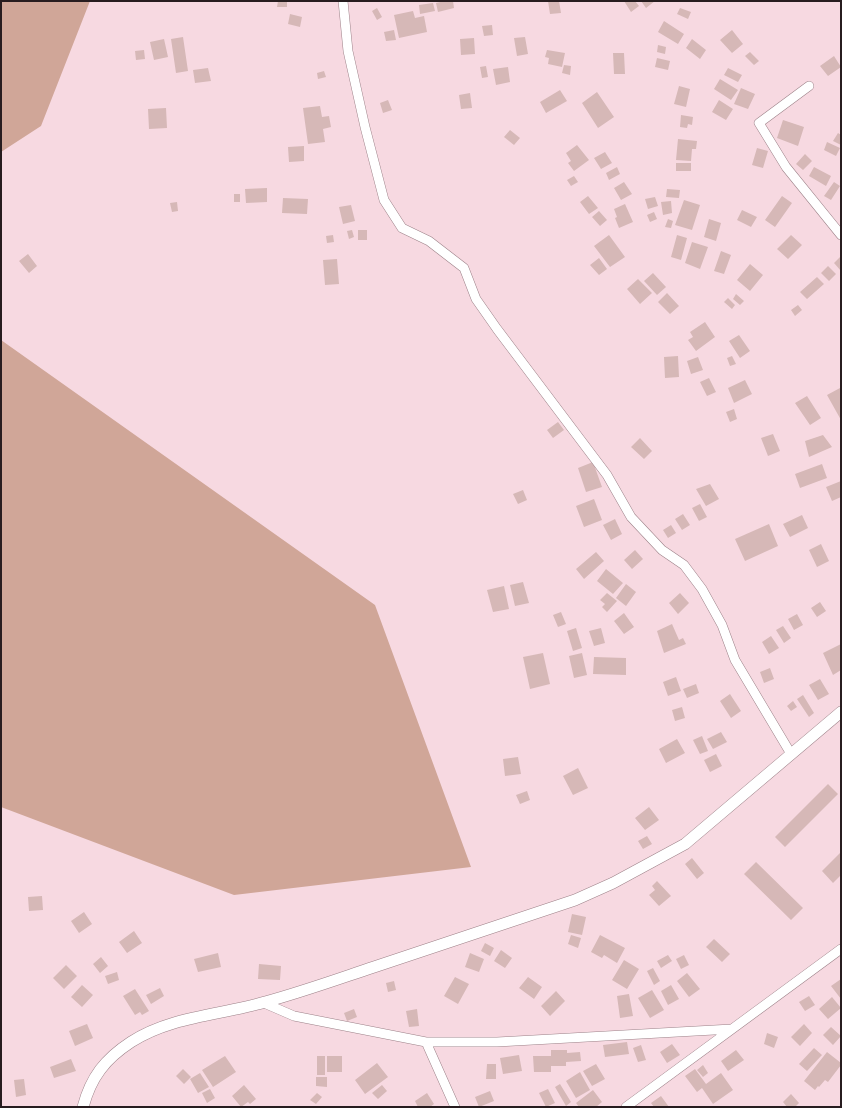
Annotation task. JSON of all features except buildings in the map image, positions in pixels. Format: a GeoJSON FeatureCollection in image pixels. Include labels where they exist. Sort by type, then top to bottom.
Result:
{"type":"FeatureCollection","features":[{"type":"Feature","properties":{"kind":"street"},"geometry":{"type":"LineString","coordinates":[[343,1],[348,51],[384,200],[402,228],[429,241],[464,268],[476,299],[607,474],[631,517],[662,550],[684,565],[702,589],[722,625],[735,660],[791,754]]}},
{"type":"Feature","properties":{"kind":"street"},"geometry":{"type":"LineString","coordinates":[[809,86],[759,123],[786,167],[841,235]]}},
{"type":"Feature","properties":{"kind":"street"},"geometry":{"type":"LineString","coordinates":[[83,1107],[88,1089],[96,1073],[132,1041],[156,1030],[188,1020],[264,1003],[576,900],[605,886],[685,844],[841,712]]}},
{"type":"Feature","properties":{"kind":"street"},"geometry":{"type":"LineString","coordinates":[[626,1107],[841,949]]}},
{"type":"Feature","properties":{"kind":"street"},"geometry":{"type":"LineString","coordinates":[[264,1003],[294,1016],[426,1042],[497,1042],[732,1029]]}},
{"type":"Feature","properties":{"kind":"street"},"geometry":{"type":"LineString","coordinates":[[426,1042],[455,1107]]}},
{"type":"Feature","properties":{"kind":"shaded area"},"geometry":{"type":"Polygon","coordinates":[[[1,1],[90,1],[41,126],[1,152],[1,1]]]}},
{"type":"Feature","properties":{"kind":"shaded area"},"geometry":{"type":"Polygon","coordinates":[[[1,340],[375,605],[471,867],[234,895],[1,807],[1,340]]]}}]}
